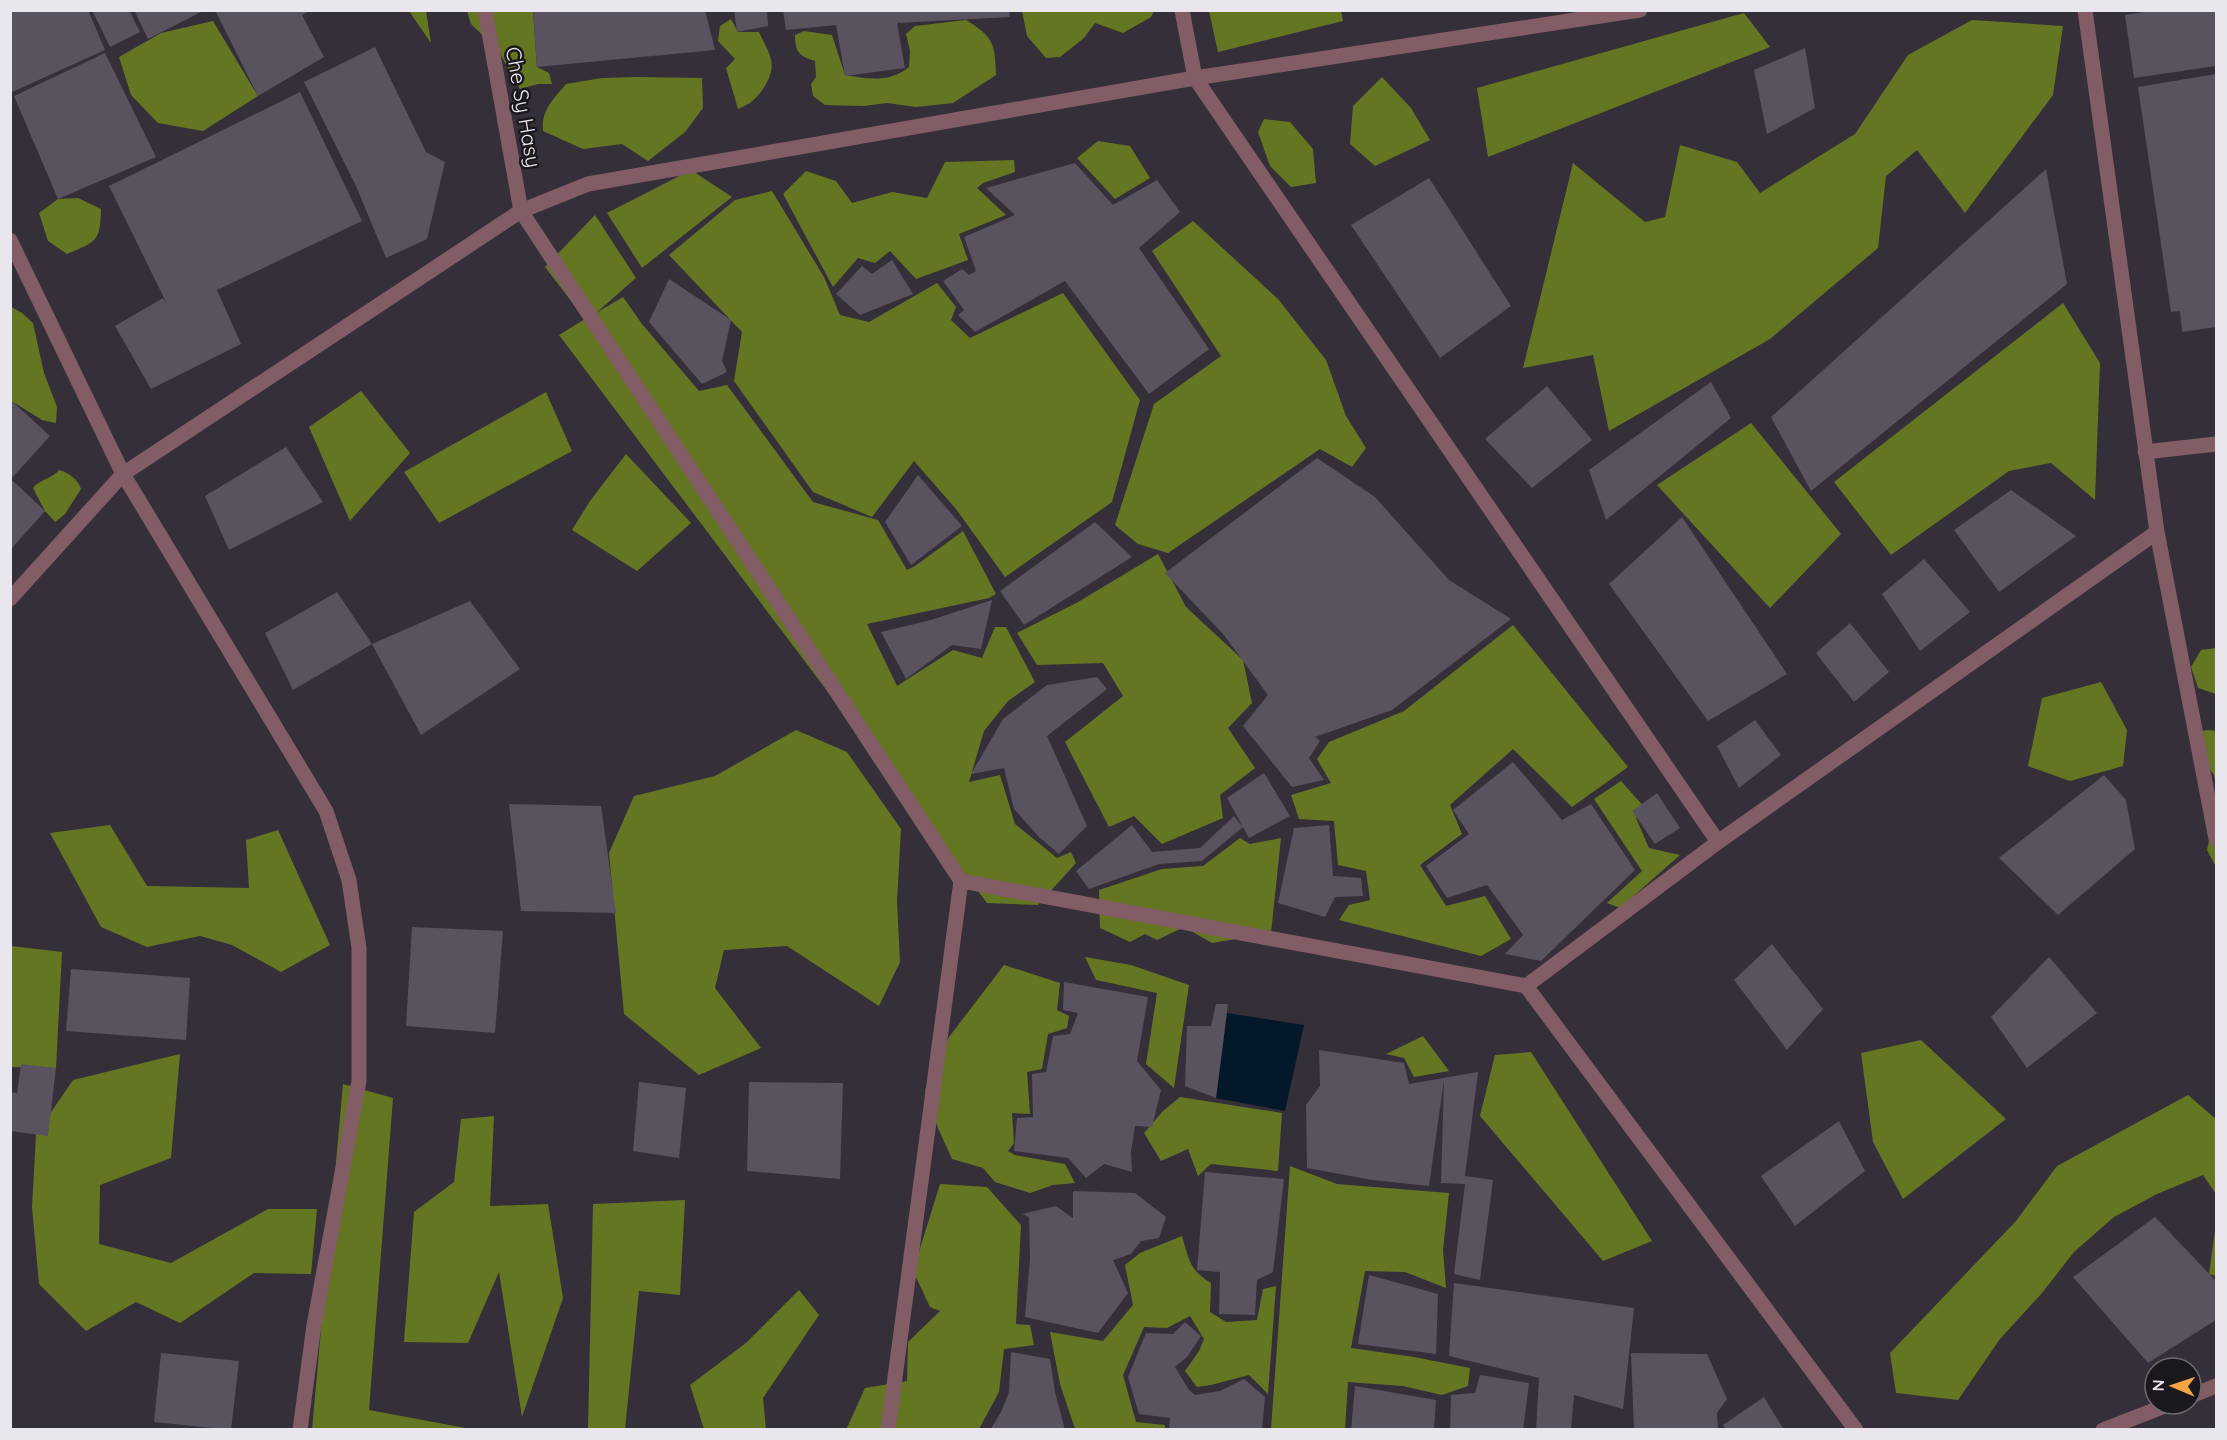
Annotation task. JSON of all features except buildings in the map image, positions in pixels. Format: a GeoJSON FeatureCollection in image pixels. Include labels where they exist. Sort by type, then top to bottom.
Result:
{"type":"FeatureCollection","features":[{"type":"Feature","properties":{"kind":"street","name":"Che Sy Hasy"},"geometry":{"type":"LineString","coordinates":[[485,10],[521,211]]}},
{"type":"Feature","properties":{"kind":"street"},"geometry":{"type":"LineString","coordinates":[[1182,10],[1194,78],[1718,842]]}},
{"type":"Feature","properties":{"kind":"street"},"geometry":{"type":"LineString","coordinates":[[10,599],[123,474],[521,211],[588,184],[1194,78],[1640,10]]}},
{"type":"Feature","properties":{"kind":"street"},"geometry":{"type":"LineString","coordinates":[[2085,10],[2157,532],[2217,839]]}},
{"type":"Feature","properties":{"kind":"street"},"geometry":{"type":"LineString","coordinates":[[521,211],[961,881],[888,1430]]}},
{"type":"Feature","properties":{"kind":"street"},"geometry":{"type":"LineString","coordinates":[[10,240],[123,474],[326,811],[349,880],[360,948],[359,1081],[314,1325],[300,1430]]}},
{"type":"Feature","properties":{"kind":"street"},"geometry":{"type":"LineString","coordinates":[[2145,452],[2217,444]]}},
{"type":"Feature","properties":{"kind":"street"},"geometry":{"type":"LineString","coordinates":[[1526,986],[1718,842],[2157,532]]}},
{"type":"Feature","properties":{"kind":"street"},"geometry":{"type":"LineString","coordinates":[[961,881],[1526,986],[1856,1430]]}},
{"type":"Feature","properties":{"kind":"street"},"geometry":{"type":"LineString","coordinates":[[2103,1430],[2143,1414]]}},
{"type":"Feature","properties":{"kind":"green space"},"geometry":{"type":"Polygon","coordinates":[[[1022,10],[1154,11],[1151,17],[1123,33],[1095,23],[1084,38],[1060,57],[1046,58],[1027,36],[1022,10]]]}},
{"type":"Feature","properties":{"kind":"green space"},"geometry":{"type":"Polygon","coordinates":[[[409,11],[426,11],[431,43],[409,11]]]}},
{"type":"Feature","properties":{"kind":"green space"},"geometry":{"type":"Polygon","coordinates":[[[467,11],[538,11],[533,12],[537,67],[549,73],[552,84],[538,84],[520,89],[498,50],[471,24],[467,11]]]}},
{"type":"Feature","properties":{"kind":"green space"},"geometry":{"type":"Polygon","coordinates":[[[1209,11],[1341,11],[1343,21],[1218,52],[1209,11]]]}},
{"type":"Feature","properties":{"kind":"green space"},"geometry":{"type":"Polygon","coordinates":[[[1744,13],[1770,47],[1488,157],[1477,88],[1744,13]]]}},
{"type":"Feature","properties":{"kind":"green space"},"geometry":{"type":"Polygon","coordinates":[[[731,19],[738,32],[759,32],[772,66],[768,80],[760,93],[738,109],[726,68],[735,59],[718,41],[720,26],[731,19]]]}},
{"type":"Feature","properties":{"kind":"green space"},"geometry":{"type":"Polygon","coordinates":[[[966,20],[982,31],[991,42],[995,56],[996,75],[953,103],[916,107],[887,103],[864,106],[825,105],[813,96],[811,84],[816,77],[815,61],[799,52],[795,41],[795,35],[804,31],[832,35],[845,75],[886,78],[909,67],[910,51],[906,34],[915,26],[966,20]]]}},
{"type":"Feature","properties":{"kind":"green space"},"geometry":{"type":"Polygon","coordinates":[[[1972,20],[2063,26],[2053,95],[1965,213],[1917,150],[1886,176],[1878,248],[1770,339],[1609,431],[1593,355],[1523,368],[1573,163],[1645,222],[1665,217],[1680,145],[1737,162],[1760,193],[1855,134],[1908,55],[1972,20]]]}},
{"type":"Feature","properties":{"kind":"green space"},"geometry":{"type":"Polygon","coordinates":[[[213,21],[258,96],[203,131],[158,123],[131,95],[119,57],[161,33],[213,21]]]}},
{"type":"Feature","properties":{"kind":"green space"},"geometry":{"type":"Polygon","coordinates":[[[1382,77],[1411,108],[1430,140],[1375,166],[1350,144],[1353,106],[1382,77]]]}},
{"type":"Feature","properties":{"kind":"green space"},"geometry":{"type":"Polygon","coordinates":[[[602,78],[702,78],[703,108],[685,132],[648,161],[622,144],[583,149],[543,131],[546,111],[566,84],[602,78]]]}},
{"type":"Feature","properties":{"kind":"green space"},"geometry":{"type":"Polygon","coordinates":[[[1264,119],[1290,122],[1313,149],[1316,183],[1291,187],[1270,166],[1258,132],[1264,119]]]}},
{"type":"Feature","properties":{"kind":"green space"},"geometry":{"type":"Polygon","coordinates":[[[1098,141],[1130,146],[1150,178],[1115,199],[1077,158],[1098,141]]]}},
{"type":"Feature","properties":{"kind":"green space"},"geometry":{"type":"Polygon","coordinates":[[[1014,160],[1015,172],[983,183],[977,188],[1006,215],[959,234],[968,260],[916,279],[890,251],[875,263],[858,258],[833,287],[783,194],[806,171],[836,181],[852,203],[892,192],[927,198],[945,162],[1014,160]]]}},
{"type":"Feature","properties":{"kind":"green space"},"geometry":{"type":"Polygon","coordinates":[[[691,170],[732,197],[642,268],[607,213],[691,170]]]}},
{"type":"Feature","properties":{"kind":"green space"},"geometry":{"type":"Polygon","coordinates":[[[772,191],[824,277],[840,315],[869,322],[937,283],[956,307],[951,320],[970,338],[1063,293],[1140,400],[1112,502],[1005,577],[956,509],[914,461],[872,517],[813,492],[734,381],[742,332],[669,255],[735,200],[772,191]]]}},
{"type":"Feature","properties":{"kind":"green space"},"geometry":{"type":"Polygon","coordinates":[[[78,198],[101,209],[98,234],[91,243],[67,254],[48,241],[39,213],[58,199],[78,198]]]}},
{"type":"Feature","properties":{"kind":"green space"},"geometry":{"type":"Polygon","coordinates":[[[595,215],[636,278],[596,313],[623,297],[642,324],[699,391],[727,385],[813,502],[878,520],[907,570],[963,531],[996,594],[989,598],[867,624],[897,686],[953,650],[982,658],[995,627],[1006,627],[1035,682],[1008,701],[984,731],[969,782],[1000,775],[1015,824],[1057,858],[1071,852],[1076,863],[1038,905],[987,903],[559,335],[585,319],[545,267],[595,215]]]}},
{"type":"Feature","properties":{"kind":"green space"},"geometry":{"type":"Polygon","coordinates":[[[1193,221],[1278,299],[1326,360],[1346,416],[1366,448],[1352,467],[1320,449],[1168,553],[1138,544],[1115,525],[1154,404],[1221,356],[1152,251],[1193,221]]]}},
{"type":"Feature","properties":{"kind":"green space"},"geometry":{"type":"Polygon","coordinates":[[[2063,303],[2100,363],[2095,500],[2051,463],[2009,471],[1891,555],[1834,482],[2063,303]]]}},
{"type":"Feature","properties":{"kind":"green space"},"geometry":{"type":"Polygon","coordinates":[[[10,306],[33,323],[44,373],[57,407],[56,423],[42,420],[13,402],[11,404],[10,306]]]}},
{"type":"Feature","properties":{"kind":"green space"},"geometry":{"type":"Polygon","coordinates":[[[361,391],[410,453],[350,521],[309,427],[361,391]]]}},
{"type":"Feature","properties":{"kind":"green space"},"geometry":{"type":"Polygon","coordinates":[[[546,392],[572,451],[439,523],[404,472],[546,392]]]}},
{"type":"Feature","properties":{"kind":"green space"},"geometry":{"type":"Polygon","coordinates":[[[1751,423],[1841,534],[1770,608],[1657,485],[1751,423]]]}},
{"type":"Feature","properties":{"kind":"green space"},"geometry":{"type":"Polygon","coordinates":[[[626,454],[691,523],[637,571],[572,530],[590,501],[626,454]]]}},
{"type":"Feature","properties":{"kind":"green space"},"geometry":{"type":"Polygon","coordinates":[[[59,470],[73,477],[81,489],[65,514],[55,522],[45,511],[33,488],[59,470]]]}},
{"type":"Feature","properties":{"kind":"green space"},"geometry":{"type":"Polygon","coordinates":[[[1158,554],[1186,607],[1243,660],[1252,703],[1228,728],[1255,768],[1220,795],[1223,818],[1162,844],[1134,816],[1109,827],[1065,742],[1123,696],[1103,663],[1037,665],[1017,633],[1078,602],[1158,554]]]}},
{"type":"Feature","properties":{"kind":"green space"},"geometry":{"type":"Polygon","coordinates":[[[1513,625],[1628,767],[1572,807],[1513,749],[1450,805],[1462,834],[1420,865],[1446,906],[1485,896],[1511,939],[1481,956],[1339,920],[1349,905],[1370,900],[1366,871],[1338,865],[1334,821],[1299,819],[1291,795],[1331,783],[1317,759],[1329,742],[1404,711],[1513,625]]]}},
{"type":"Feature","properties":{"kind":"green space"},"geometry":{"type":"Polygon","coordinates":[[[2216,648],[2216,694],[2198,688],[2191,667],[2201,650],[2216,648]]]}},
{"type":"Feature","properties":{"kind":"green space"},"geometry":{"type":"Polygon","coordinates":[[[2101,682],[2127,730],[2123,766],[2070,781],[2028,766],[2042,698],[2101,682]]]}},
{"type":"Feature","properties":{"kind":"green space"},"geometry":{"type":"Polygon","coordinates":[[[796,730],[847,752],[901,829],[897,901],[900,962],[879,1006],[787,946],[724,950],[715,988],[761,1048],[699,1075],[624,1014],[609,853],[634,796],[715,776],[796,730]]]}},
{"type":"Feature","properties":{"kind":"green space"},"geometry":{"type":"Polygon","coordinates":[[[2201,731],[2216,731],[2216,787],[2214,775],[2199,754],[2201,731]]]}},
{"type":"Feature","properties":{"kind":"green space"},"geometry":{"type":"Polygon","coordinates":[[[1621,781],[1646,809],[1636,818],[1649,848],[1680,855],[1620,908],[1607,903],[1642,871],[1594,799],[1621,781]]]}},
{"type":"Feature","properties":{"kind":"green space"},"geometry":{"type":"Polygon","coordinates":[[[2216,809],[2216,867],[2207,850],[2216,809]]]}},
{"type":"Feature","properties":{"kind":"green space"},"geometry":{"type":"Polygon","coordinates":[[[110,825],[147,886],[249,888],[246,840],[278,830],[330,945],[281,972],[232,945],[200,936],[147,947],[101,927],[50,833],[110,825]]]}},
{"type":"Feature","properties":{"kind":"green space"},"geometry":{"type":"Polygon","coordinates":[[[1240,838],[1250,844],[1281,838],[1271,933],[1212,943],[1184,927],[1157,940],[1145,934],[1130,942],[1100,928],[1099,890],[1162,869],[1203,866],[1240,838]]]}},
{"type":"Feature","properties":{"kind":"green space"},"geometry":{"type":"Polygon","coordinates":[[[11,946],[62,952],[56,1068],[11,1067],[11,946]]]}},
{"type":"Feature","properties":{"kind":"green space"},"geometry":{"type":"Polygon","coordinates":[[[1085,957],[1131,965],[1189,985],[1174,1088],[1146,1064],[1157,993],[1096,980],[1085,957]]]}},
{"type":"Feature","properties":{"kind":"green space"},"geometry":{"type":"Polygon","coordinates":[[[1004,965],[1060,983],[1057,1010],[1069,1016],[1067,1028],[1048,1034],[1042,1069],[1027,1072],[1030,1114],[1012,1113],[1014,1143],[1008,1151],[1015,1155],[1065,1164],[1075,1183],[1053,1185],[1030,1193],[995,1182],[983,1168],[952,1159],[925,1090],[949,1037],[1004,965]]]}},
{"type":"Feature","properties":{"kind":"green space"},"geometry":{"type":"Polygon","coordinates":[[[1423,1036],[1449,1071],[1414,1077],[1404,1058],[1386,1054],[1423,1036]]]}},
{"type":"Feature","properties":{"kind":"green space"},"geometry":{"type":"Polygon","coordinates":[[[1921,1040],[2006,1119],[1903,1199],[1873,1142],[1861,1053],[1921,1040]]]}},
{"type":"Feature","properties":{"kind":"green space"},"geometry":{"type":"Polygon","coordinates":[[[1531,1052],[1652,1241],[1603,1261],[1480,1116],[1495,1055],[1531,1052]]]}},
{"type":"Feature","properties":{"kind":"green space"},"geometry":{"type":"Polygon","coordinates":[[[180,1054],[171,1158],[100,1185],[99,1244],[171,1263],[268,1209],[317,1209],[311,1274],[254,1273],[180,1323],[136,1302],[86,1331],[39,1284],[32,1207],[36,1134],[73,1080],[180,1054]]]}},
{"type":"Feature","properties":{"kind":"green space"},"geometry":{"type":"Polygon","coordinates":[[[343,1084],[393,1098],[369,1410],[476,1430],[312,1430],[343,1084]]]}},
{"type":"Feature","properties":{"kind":"green space"},"geometry":{"type":"Polygon","coordinates":[[[2188,1095],[2216,1119],[2216,1194],[2203,1175],[2157,1194],[2114,1217],[2074,1252],[2042,1293],[2000,1339],[1958,1400],[1896,1393],[1890,1353],[2016,1221],[2057,1166],[2188,1095]]]}},
{"type":"Feature","properties":{"kind":"green space"},"geometry":{"type":"Polygon","coordinates":[[[1180,1097],[1282,1113],[1278,1171],[1211,1164],[1198,1176],[1188,1149],[1161,1161],[1144,1133],[1163,1111],[1180,1097]]]}},
{"type":"Feature","properties":{"kind":"green space"},"geometry":{"type":"Polygon","coordinates":[[[494,1116],[490,1206],[548,1204],[563,1298],[522,1417],[499,1272],[468,1343],[404,1342],[414,1212],[454,1182],[461,1119],[494,1116]]]}},
{"type":"Feature","properties":{"kind":"green space"},"geometry":{"type":"Polygon","coordinates":[[[1290,1166],[1337,1184],[1449,1193],[1443,1250],[1446,1288],[1405,1272],[1365,1271],[1351,1348],[1470,1368],[1468,1386],[1442,1395],[1403,1386],[1348,1382],[1345,1429],[1271,1429],[1290,1166]]]}},
{"type":"Feature","properties":{"kind":"green space"},"geometry":{"type":"Polygon","coordinates":[[[940,1184],[987,1187],[1021,1225],[1016,1324],[1030,1325],[1034,1345],[1004,1349],[999,1392],[979,1429],[846,1430],[865,1388],[907,1381],[908,1342],[940,1311],[930,1307],[913,1271],[940,1184]]]}},
{"type":"Feature","properties":{"kind":"green space"},"geometry":{"type":"Polygon","coordinates":[[[685,1200],[680,1295],[639,1291],[625,1429],[588,1429],[593,1204],[685,1200]]]}},
{"type":"Feature","properties":{"kind":"green space"},"geometry":{"type":"Polygon","coordinates":[[[2216,1223],[2216,1276],[2209,1274],[2216,1223]]]}},
{"type":"Feature","properties":{"kind":"green space"},"geometry":{"type":"Polygon","coordinates":[[[1182,1236],[1188,1258],[1194,1268],[1211,1283],[1210,1312],[1226,1322],[1257,1320],[1263,1289],[1276,1286],[1268,1394],[1249,1375],[1197,1387],[1185,1371],[1199,1351],[1204,1339],[1190,1316],[1167,1328],[1144,1327],[1123,1375],[1136,1422],[1165,1425],[1165,1429],[1075,1429],[1060,1384],[1050,1332],[1103,1341],[1133,1305],[1125,1265],[1140,1253],[1182,1236]]]}},
{"type":"Feature","properties":{"kind":"green space"},"geometry":{"type":"Polygon","coordinates":[[[799,1290],[819,1315],[763,1398],[766,1429],[704,1429],[690,1385],[746,1343],[799,1290]]]}},
{"type":"Feature","properties":{"kind":"water"},"geometry":{"type":"Polygon","coordinates":[[[1227,1013],[1304,1025],[1285,1111],[1216,1098],[1227,1013]]]}}]}
